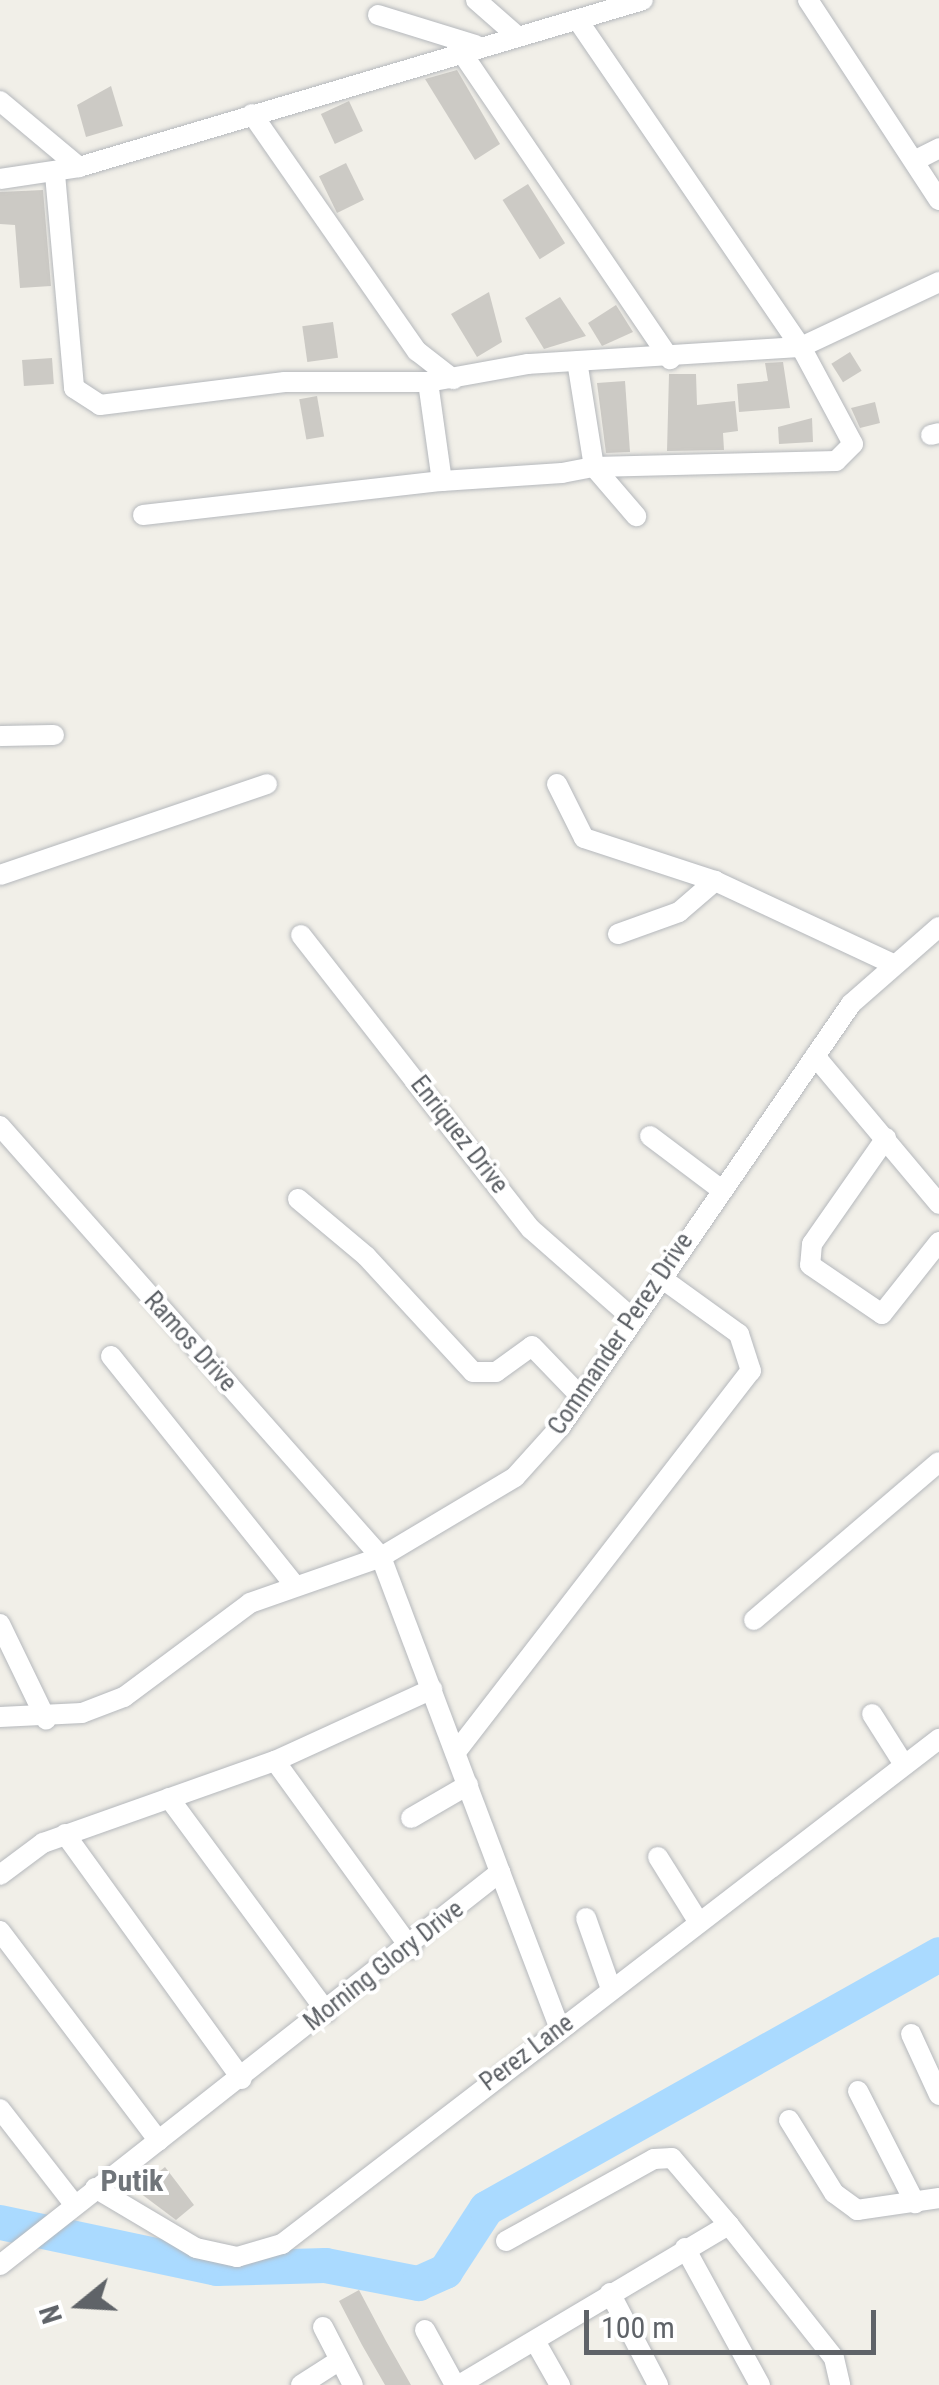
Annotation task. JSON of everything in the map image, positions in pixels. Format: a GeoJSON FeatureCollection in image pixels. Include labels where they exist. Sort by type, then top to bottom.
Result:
{"type":"FeatureCollection","features":[{"type":"Feature","properties":{"kind":"street"},"geometry":{"type":"LineString","coordinates":[[476,0],[516,34]]}},
{"type":"Feature","properties":{"kind":"street"},"geometry":{"type":"LineString","coordinates":[[0,179],[55,174],[468,47],[578,22],[643,0]]}},
{"type":"Feature","properties":{"kind":"street"},"geometry":{"type":"LineString","coordinates":[[808,0],[939,200]]}},
{"type":"Feature","properties":{"kind":"street"},"geometry":{"type":"LineString","coordinates":[[378,15],[468,47],[670,359]]}},
{"type":"Feature","properties":{"kind":"street"},"geometry":{"type":"LineString","coordinates":[[143,515],[594,467],[846,457],[851,432],[802,347],[578,22]]}},
{"type":"Feature","properties":{"kind":"street"},"geometry":{"type":"LineString","coordinates":[[0,101],[79,167]]}},
{"type":"Feature","properties":{"kind":"street"},"geometry":{"type":"LineString","coordinates":[[252,114],[417,350],[453,379]]}},
{"type":"Feature","properties":{"kind":"street"},"geometry":{"type":"LineString","coordinates":[[914,160],[939,148]]}},
{"type":"Feature","properties":{"kind":"street"},"geometry":{"type":"LineString","coordinates":[[55,174],[70,360],[88,402],[198,398],[285,382],[428,382],[577,361],[670,359],[802,347],[939,282]]}},
{"type":"Feature","properties":{"kind":"street"},"geometry":{"type":"LineString","coordinates":[[577,361],[594,467],[636,516]]}},
{"type":"Feature","properties":{"kind":"street"},"geometry":{"type":"LineString","coordinates":[[428,382],[442,481]]}},
{"type":"Feature","properties":{"kind":"street"},"geometry":{"type":"LineString","coordinates":[[0,736],[54,735]]}},
{"type":"Feature","properties":{"kind":"street"},"geometry":{"type":"LineString","coordinates":[[0,875],[267,784]]}},
{"type":"Feature","properties":{"kind":"street"},"geometry":{"type":"LineString","coordinates":[[557,784],[584,838],[715,881],[892,964]]}},
{"type":"Feature","properties":{"kind":"street"},"geometry":{"type":"LineString","coordinates":[[618,934],[679,912],[715,881]]}},
{"type":"Feature","properties":{"kind":"street","name":"Commander Perez Drive"},"geometry":{"type":"LineString","coordinates":[[0,1717],[46,1719],[124,1697],[250,1603],[293,1583],[381,1557],[515,1477],[581,1396],[719,1188],[815,1056],[892,964],[939,926]]}},
{"type":"Feature","properties":{"kind":"street","name":"Enriquez Drive"},"geometry":{"type":"LineString","coordinates":[[301,934],[530,1229],[633,1319]]}},
{"type":"Feature","properties":{"kind":"street"},"geometry":{"type":"LineString","coordinates":[[815,1056],[939,1204]]}},
{"type":"Feature","properties":{"kind":"street","name":"Ramos Drive"},"geometry":{"type":"LineString","coordinates":[[0,1126],[381,1557]]}},
{"type":"Feature","properties":{"kind":"street"},"geometry":{"type":"LineString","coordinates":[[650,1136],[719,1188]]}},
{"type":"Feature","properties":{"kind":"street"},"geometry":{"type":"LineString","coordinates":[[886,1138],[812,1244],[810,1265],[882,1314],[939,1242]]}},
{"type":"Feature","properties":{"kind":"street"},"geometry":{"type":"LineString","coordinates":[[298,1199],[366,1256],[473,1372],[496,1372],[532,1346],[581,1396]]}},
{"type":"Feature","properties":{"kind":"street"},"geometry":{"type":"LineString","coordinates":[[456,1752],[752,1371],[739,1334],[661,1278]]}},
{"type":"Feature","properties":{"kind":"street"},"geometry":{"type":"LineString","coordinates":[[111,1356],[293,1583]]}},
{"type":"Feature","properties":{"kind":"street"},"geometry":{"type":"LineString","coordinates":[[754,1620],[939,1462]]}},
{"type":"Feature","properties":{"kind":"street"},"geometry":{"type":"LineString","coordinates":[[381,1557],[560,2029]]}},
{"type":"Feature","properties":{"kind":"street"},"geometry":{"type":"LineString","coordinates":[[0,1624],[46,1719]]}},
{"type":"Feature","properties":{"kind":"street"},"geometry":{"type":"LineString","coordinates":[[0,1875],[66,1834],[275,1762],[432,1689]]}},
{"type":"Feature","properties":{"kind":"street"},"geometry":{"type":"LineString","coordinates":[[872,1714],[903,1762]]}},
{"type":"Feature","properties":{"kind":"street","name":"Perez Lane"},"geometry":{"type":"LineString","coordinates":[[96,2188],[196,2248],[262,2253],[560,2029],[903,1762],[939,1739]]}},
{"type":"Feature","properties":{"kind":"street"},"geometry":{"type":"LineString","coordinates":[[275,1762],[411,1950]]}},
{"type":"Feature","properties":{"kind":"street"},"geometry":{"type":"LineString","coordinates":[[411,1818],[468,1785]]}},
{"type":"Feature","properties":{"kind":"street"},"geometry":{"type":"LineString","coordinates":[[169,1798],[327,2012]]}},
{"type":"Feature","properties":{"kind":"street"},"geometry":{"type":"LineString","coordinates":[[66,1834],[242,2079]]}},
{"type":"Feature","properties":{"kind":"street"},"geometry":{"type":"LineString","coordinates":[[658,1857],[698,1920]]}},
{"type":"Feature","properties":{"kind":"street","name":"Morning Glory Drive"},"geometry":{"type":"LineString","coordinates":[[0,2265],[74,2204],[411,1950],[500,1872]]}},
{"type":"Feature","properties":{"kind":"street"},"geometry":{"type":"LineString","coordinates":[[586,1918],[612,1989]]}},
{"type":"Feature","properties":{"kind":"street"},"geometry":{"type":"LineString","coordinates":[[0,1931],[159,2141]]}},
{"type":"Feature","properties":{"kind":"street"},"geometry":{"type":"LineString","coordinates":[[911,2034],[939,2096]]}},
{"type":"Feature","properties":{"kind":"street"},"geometry":{"type":"LineString","coordinates":[[858,2091],[915,2203]]}},
{"type":"Feature","properties":{"kind":"street"},"geometry":{"type":"LineString","coordinates":[[0,2109],[74,2204]]}},
{"type":"Feature","properties":{"kind":"street"},"geometry":{"type":"LineString","coordinates":[[789,2120],[846,2204],[867,2212],[939,2198]]}},
{"type":"Feature","properties":{"kind":"street"},"geometry":{"type":"LineString","coordinates":[[506,2241],[654,2159],[672,2158],[834,2358],[840,2385]]}},
{"type":"Feature","properties":{"kind":"street"},"geometry":{"type":"LineString","coordinates":[[425,2330],[457,2385],[729,2225]]}},
{"type":"Feature","properties":{"kind":"street"},"geometry":{"type":"LineString","coordinates":[[685,2248],[760,2385]]}},
{"type":"Feature","properties":{"kind":"street"},"geometry":{"type":"LineString","coordinates":[[610,2293],[658,2385]]}},
{"type":"Feature","properties":{"kind":"street"},"geometry":{"type":"LineString","coordinates":[[323,2326],[353,2385]]}},
{"type":"Feature","properties":{"kind":"street"},"geometry":{"type":"LineString","coordinates":[[536,2341],[560,2385]]}},
{"type":"Feature","properties":{"kind":"street"},"geometry":{"type":"LineString","coordinates":[[301,2385],[340,2360]]}},
{"type":"Feature","properties":{"kind":"building"},"geometry":{"type":"Polygon","coordinates":[[[457,70],[500,144],[475,160],[425,79],[457,70]]]}},
{"type":"Feature","properties":{"kind":"building"},"geometry":{"type":"Polygon","coordinates":[[[111,86],[123,126],[86,137],[77,105],[111,86]]]}},
{"type":"Feature","properties":{"kind":"building"},"geometry":{"type":"Polygon","coordinates":[[[349,101],[363,131],[335,144],[321,114],[349,101]]]}},
{"type":"Feature","properties":{"kind":"building"},"geometry":{"type":"Polygon","coordinates":[[[346,163],[364,200],[337,213],[319,176],[346,163]]]}},
{"type":"Feature","properties":{"kind":"building"},"geometry":{"type":"Polygon","coordinates":[[[528,184],[565,243],[540,259],[503,200],[528,184]]]}},
{"type":"Feature","properties":{"kind":"building"},"geometry":{"type":"Polygon","coordinates":[[[43,190],[51,286],[20,288],[15,225],[0,224],[0,192],[43,190]]]}},
{"type":"Feature","properties":{"kind":"building"},"geometry":{"type":"Polygon","coordinates":[[[489,292],[502,342],[477,357],[451,314],[489,292]]]}},
{"type":"Feature","properties":{"kind":"building"},"geometry":{"type":"Polygon","coordinates":[[[560,297],[586,336],[544,349],[525,318],[560,297]]]}},
{"type":"Feature","properties":{"kind":"building"},"geometry":{"type":"Polygon","coordinates":[[[616,305],[633,332],[602,346],[588,323],[616,305]]]}},
{"type":"Feature","properties":{"kind":"building"},"geometry":{"type":"Polygon","coordinates":[[[333,322],[338,358],[307,362],[302,326],[333,322]]]}},
{"type":"Feature","properties":{"kind":"building"},"geometry":{"type":"Polygon","coordinates":[[[850,352],[862,371],[843,382],[831,364],[850,352]]]}},
{"type":"Feature","properties":{"kind":"building"},"geometry":{"type":"Polygon","coordinates":[[[52,358],[54,384],[24,386],[22,360],[52,358]]]}},
{"type":"Feature","properties":{"kind":"building"},"geometry":{"type":"Polygon","coordinates":[[[783,362],[790,408],[739,412],[737,384],[768,381],[765,363],[783,362]]]}},
{"type":"Feature","properties":{"kind":"building"},"geometry":{"type":"Polygon","coordinates":[[[669,374],[696,374],[697,405],[735,401],[738,431],[723,433],[724,450],[667,451],[669,374]]]}},
{"type":"Feature","properties":{"kind":"building"},"geometry":{"type":"Polygon","coordinates":[[[625,381],[630,452],[606,453],[597,383],[625,381]]]}},
{"type":"Feature","properties":{"kind":"building"},"geometry":{"type":"Polygon","coordinates":[[[317,396],[324,436],[306,440],[299,399],[317,396]]]}},
{"type":"Feature","properties":{"kind":"building"},"geometry":{"type":"Polygon","coordinates":[[[875,402],[880,423],[860,428],[851,408],[875,402]]]}},
{"type":"Feature","properties":{"kind":"building"},"geometry":{"type":"Polygon","coordinates":[[[812,418],[813,442],[779,444],[778,427],[812,418]]]}},
{"type":"Feature","properties":{"kind":"building"},"geometry":{"type":"Polygon","coordinates":[[[165,2167],[194,2205],[176,2220],[136,2190],[165,2167]]]}},
{"type":"Feature","properties":{"kind":"building"},"geometry":{"type":"Polygon","coordinates":[[[359,2290],[411,2385],[385,2385],[362,2345],[339,2301],[359,2290]]]}},
{"type":"Feature","properties":{"kind":"waterway"},"geometry":{"type":"LineString","coordinates":[[0,2222],[216,2268],[325,2265],[418,2283],[445,2271],[486,2208],[939,1954]]}},
{"type":"Feature","properties":{"kind":"district","name":"Putik"},"geometry":{"type":"Point","coordinates":[132,2181]}}]}
